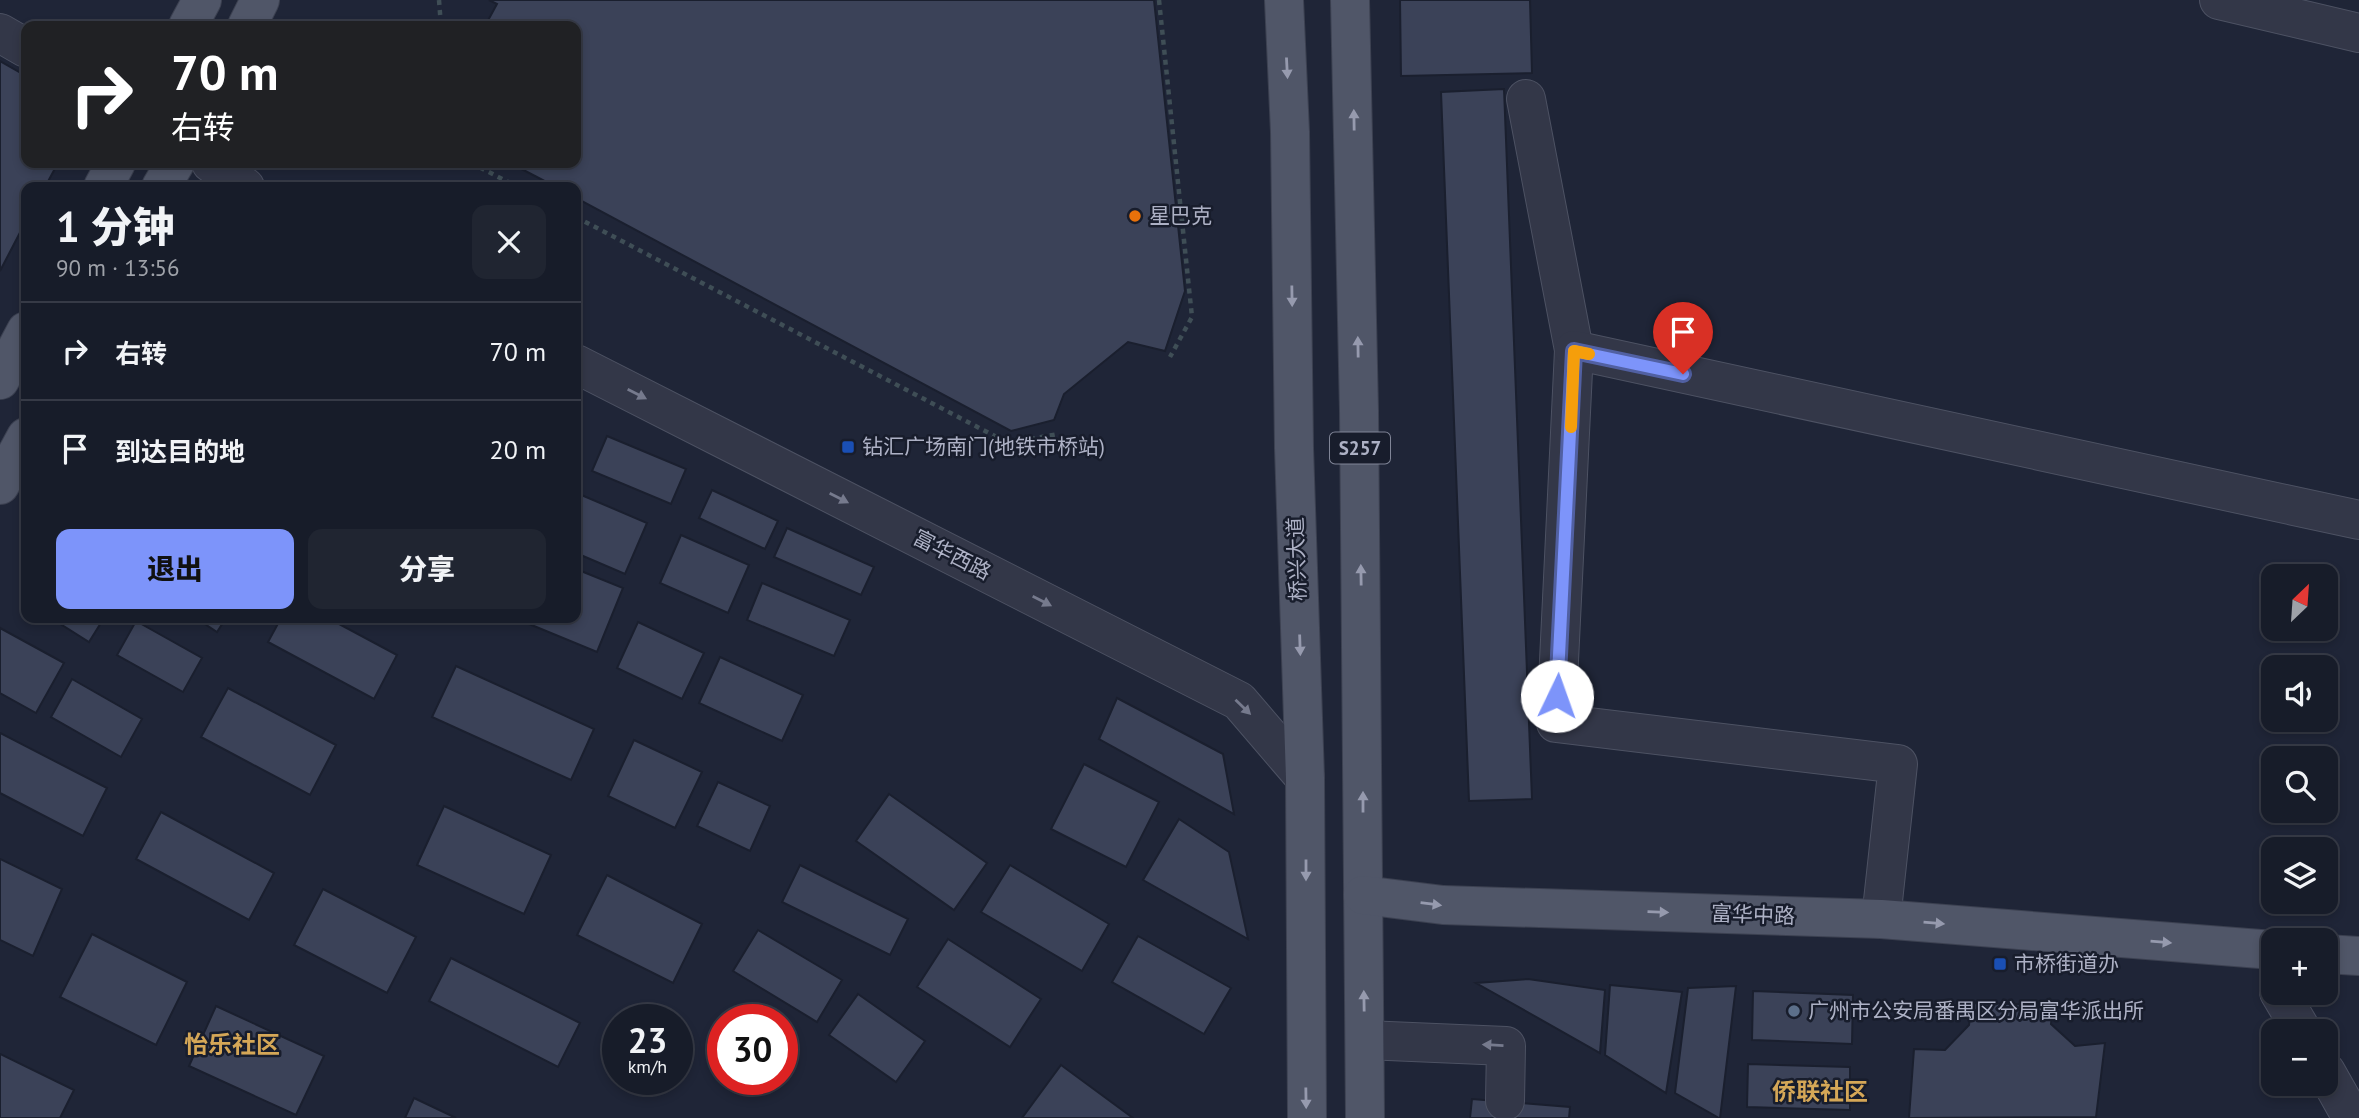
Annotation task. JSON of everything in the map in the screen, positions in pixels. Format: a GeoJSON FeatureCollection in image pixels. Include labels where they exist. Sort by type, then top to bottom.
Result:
{"type":"FeatureCollection","features":[{"type":"Feature","properties":{"kind":"main road"},"geometry":{"type":"LineString","coordinates":[[191,21],[202,0]]}},
{"type":"Feature","properties":{"kind":"main road"},"geometry":{"type":"LineString","coordinates":[[250,21],[261,0]]}},
{"type":"Feature","properties":{"kind":"main road","name":"桥兴大道"},"geometry":{"type":"LineString","coordinates":[[1284,0],[1290,132],[1294,448],[1305,778],[1307,1118]]}},
{"type":"Feature","properties":{"kind":"main road","name":"S257"},"geometry":{"type":"LineString","coordinates":[[1350,0],[1359,411],[1365,1118]]}},
{"type":"Feature","properties":{"kind":"main road"},"geometry":{"type":"LineString","coordinates":[[0,380],[21,340]]}},
{"type":"Feature","properties":{"kind":"main road"},"geometry":{"type":"LineString","coordinates":[[0,485],[21,446]]}},
{"type":"Feature","properties":{"kind":"main road"},"geometry":{"type":"LineString","coordinates":[[1305,778],[1363,895]]}},
{"type":"Feature","properties":{"kind":"main road","name":"富华中路"},"geometry":{"type":"LineString","coordinates":[[1363,895],[1443,905],[1881,919],[2261,960]]}},
{"type":"Feature","properties":{"kind":"main road"},"geometry":{"type":"LineString","coordinates":[[2338,955],[2359,956]]}},
{"type":"Feature","properties":{"kind":"street"},"geometry":{"type":"LineString","coordinates":[[2219,0],[2359,33]]}},
{"type":"Feature","properties":{"kind":"street"},"geometry":{"type":"LineString","coordinates":[[0,33],[21,45]]}},
{"type":"Feature","properties":{"kind":"street"},"geometry":{"type":"LineString","coordinates":[[1526,100],[1574,351],[1556,723],[1898,764],[1881,919]]}},
{"type":"Feature","properties":{"kind":"street"},"geometry":{"type":"LineString","coordinates":[[218,168],[238,182]]}},
{"type":"Feature","properties":{"kind":"street"},"geometry":{"type":"LineString","coordinates":[[1574,351],[2359,520]]}},
{"type":"Feature","properties":{"kind":"street","name":"富华西路"},"geometry":{"type":"LineString","coordinates":[[581,366],[1239,701],[1305,778]]}},
{"type":"Feature","properties":{"kind":"street"},"geometry":{"type":"LineString","coordinates":[[1365,1040],[1506,1046],[1506,1101]]}},
{"type":"Feature","properties":{"kind":"street"},"geometry":{"type":"LineString","coordinates":[[2338,1093],[2352,1118]]}},
{"type":"Feature","properties":{"kind":"path"},"geometry":{"type":"LineString","coordinates":[[439,0],[441,21]]}},
{"type":"Feature","properties":{"kind":"path"},"geometry":{"type":"LineString","coordinates":[[1159,0],[1192,317],[1170,357]]}},
{"type":"Feature","properties":{"kind":"path"},"geometry":{"type":"LineString","coordinates":[[481,168],[508,182]]}},
{"type":"Feature","properties":{"kind":"path"},"geometry":{"type":"LineString","coordinates":[[581,220],[1008,443],[1058,434]]}},
{"type":"Feature","properties":{"kind":"building"},"geometry":{"type":"Polygon","coordinates":[[[489,0],[1154,0],[1185,291],[1165,351],[1128,342],[1064,394],[1054,420],[1011,431],[581,201],[581,182],[546,182],[520,168],[581,168],[581,21],[488,21],[497,4],[489,0]]]}},
{"type":"Feature","properties":{"kind":"building"},"geometry":{"type":"Polygon","coordinates":[[[1400,0],[1530,0],[1532,73],[1401,76],[1400,0]]]}},
{"type":"Feature","properties":{"kind":"building"},"geometry":{"type":"Polygon","coordinates":[[[0,61],[21,73],[21,168],[55,168],[48,182],[21,182],[21,231],[0,271],[0,61]]]}},
{"type":"Feature","properties":{"kind":"building"},"geometry":{"type":"Polygon","coordinates":[[[1504,89],[1532,799],[1469,801],[1441,92],[1504,89]]]}},
{"type":"Feature","properties":{"kind":"building"},"geometry":{"type":"Polygon","coordinates":[[[607,436],[686,469],[671,504],[592,471],[607,436]]]}},
{"type":"Feature","properties":{"kind":"building"},"geometry":{"type":"Polygon","coordinates":[[[712,490],[778,521],[765,549],[699,518],[712,490]]]}},
{"type":"Feature","properties":{"kind":"building"},"geometry":{"type":"Polygon","coordinates":[[[581,495],[647,523],[625,574],[581,555],[581,495]]]}},
{"type":"Feature","properties":{"kind":"building"},"geometry":{"type":"Polygon","coordinates":[[[787,528],[874,567],[861,595],[774,557],[787,528]]]}},
{"type":"Feature","properties":{"kind":"building"},"geometry":{"type":"Polygon","coordinates":[[[681,535],[749,565],[728,613],[660,583],[681,535]]]}},
{"type":"Feature","properties":{"kind":"building"},"geometry":{"type":"Polygon","coordinates":[[[581,571],[623,588],[597,652],[527,623],[581,623],[581,571]]]}},
{"type":"Feature","properties":{"kind":"building"},"geometry":{"type":"Polygon","coordinates":[[[762,583],[850,620],[834,656],[747,620],[762,583]]]}},
{"type":"Feature","properties":{"kind":"building"},"geometry":{"type":"Polygon","coordinates":[[[638,622],[704,653],[682,699],[617,668],[638,622]]]}},
{"type":"Feature","properties":{"kind":"building"},"geometry":{"type":"Polygon","coordinates":[[[59,623],[101,623],[89,642],[59,623]]]}},
{"type":"Feature","properties":{"kind":"building"},"geometry":{"type":"Polygon","coordinates":[[[135,623],[140,623],[202,658],[183,692],[117,655],[135,623]]]}},
{"type":"Feature","properties":{"kind":"building"},"geometry":{"type":"Polygon","coordinates":[[[204,623],[223,623],[217,632],[204,623]]]}},
{"type":"Feature","properties":{"kind":"building"},"geometry":{"type":"Polygon","coordinates":[[[278,623],[337,623],[397,655],[374,699],[268,642],[278,623]]]}},
{"type":"Feature","properties":{"kind":"building"},"geometry":{"type":"Polygon","coordinates":[[[0,628],[64,663],[36,713],[0,693],[0,628]]]}},
{"type":"Feature","properties":{"kind":"building"},"geometry":{"type":"Polygon","coordinates":[[[720,657],[803,695],[782,741],[699,703],[720,657]]]}},
{"type":"Feature","properties":{"kind":"building"},"geometry":{"type":"Polygon","coordinates":[[[456,666],[594,729],[571,780],[432,717],[456,666]]]}},
{"type":"Feature","properties":{"kind":"building"},"geometry":{"type":"Polygon","coordinates":[[[72,679],[142,719],[121,757],[51,717],[72,679]]]}},
{"type":"Feature","properties":{"kind":"building"},"geometry":{"type":"Polygon","coordinates":[[[228,688],[336,745],[310,795],[201,737],[228,688]]]}},
{"type":"Feature","properties":{"kind":"building"},"geometry":{"type":"Polygon","coordinates":[[[1117,698],[1223,754],[1234,814],[1099,739],[1117,698]]]}},
{"type":"Feature","properties":{"kind":"building"},"geometry":{"type":"Polygon","coordinates":[[[0,733],[107,788],[83,836],[0,793],[0,733]]]}},
{"type":"Feature","properties":{"kind":"building"},"geometry":{"type":"Polygon","coordinates":[[[634,740],[702,772],[675,828],[608,796],[634,740]]]}},
{"type":"Feature","properties":{"kind":"building"},"geometry":{"type":"Polygon","coordinates":[[[1084,764],[1159,802],[1126,867],[1051,829],[1084,764]]]}},
{"type":"Feature","properties":{"kind":"building"},"geometry":{"type":"Polygon","coordinates":[[[718,782],[770,806],[750,851],[697,826],[718,782]]]}},
{"type":"Feature","properties":{"kind":"building"},"geometry":{"type":"Polygon","coordinates":[[[889,794],[987,863],[954,910],[856,841],[889,794]]]}},
{"type":"Feature","properties":{"kind":"building"},"geometry":{"type":"Polygon","coordinates":[[[444,806],[551,855],[524,914],[417,865],[444,806]]]}},
{"type":"Feature","properties":{"kind":"building"},"geometry":{"type":"Polygon","coordinates":[[[161,812],[274,873],[249,920],[136,859],[161,812]]]}},
{"type":"Feature","properties":{"kind":"building"},"geometry":{"type":"Polygon","coordinates":[[[1179,819],[1229,852],[1248,939],[1143,880],[1179,819]]]}},
{"type":"Feature","properties":{"kind":"building"},"geometry":{"type":"Polygon","coordinates":[[[0,859],[62,889],[33,956],[0,940],[0,859]]]}},
{"type":"Feature","properties":{"kind":"building"},"geometry":{"type":"Polygon","coordinates":[[[800,865],[908,919],[890,955],[782,902],[800,865]]]}},
{"type":"Feature","properties":{"kind":"building"},"geometry":{"type":"Polygon","coordinates":[[[1010,865],[1109,924],[1082,971],[981,912],[1010,865]]]}},
{"type":"Feature","properties":{"kind":"building"},"geometry":{"type":"Polygon","coordinates":[[[607,875],[702,924],[673,983],[577,935],[607,875]]]}},
{"type":"Feature","properties":{"kind":"building"},"geometry":{"type":"Polygon","coordinates":[[[323,889],[416,937],[387,993],[294,945],[323,889]]]}},
{"type":"Feature","properties":{"kind":"building"},"geometry":{"type":"Polygon","coordinates":[[[758,930],[842,980],[817,1022],[798,1010],[798,1004],[787,1004],[733,971],[758,930]]]}},
{"type":"Feature","properties":{"kind":"building"},"geometry":{"type":"Polygon","coordinates":[[[92,934],[187,982],[156,1045],[60,997],[92,934]]]}},
{"type":"Feature","properties":{"kind":"building"},"geometry":{"type":"Polygon","coordinates":[[[1138,936],[1231,988],[1204,1034],[1112,982],[1138,936]]]}},
{"type":"Feature","properties":{"kind":"building"},"geometry":{"type":"Polygon","coordinates":[[[948,939],[1041,999],[1010,1047],[917,987],[948,939]]]}},
{"type":"Feature","properties":{"kind":"building"},"geometry":{"type":"Polygon","coordinates":[[[451,958],[580,1023],[558,1067],[429,1001],[451,958]]]}},
{"type":"Feature","properties":{"kind":"building"},"geometry":{"type":"Polygon","coordinates":[[[1528,979],[1605,990],[1600,1053],[1476,983],[1528,979]]]}},
{"type":"Feature","properties":{"kind":"building"},"geometry":{"type":"Polygon","coordinates":[[[1610,985],[1682,992],[1666,1093],[1605,1055],[1610,985]]]}},
{"type":"Feature","properties":{"kind":"building"},"geometry":{"type":"Polygon","coordinates":[[[1736,986],[1719,1118],[1675,1093],[1688,988],[1736,986]]]}},
{"type":"Feature","properties":{"kind":"building"},"geometry":{"type":"Polygon","coordinates":[[[1753,991],[1853,995],[1852,1044],[1752,1040],[1753,991]]]}},
{"type":"Feature","properties":{"kind":"building"},"geometry":{"type":"Polygon","coordinates":[[[858,994],[925,1041],[896,1082],[829,1035],[858,994]]]}},
{"type":"Feature","properties":{"kind":"building"},"geometry":{"type":"Polygon","coordinates":[[[1972,1003],[2053,1005],[2051,1024],[2075,1046],[2105,1043],[2096,1117],[1909,1118],[1914,1049],[1945,1050],[1969,1025],[1972,1003]]]}},
{"type":"Feature","properties":{"kind":"building"},"geometry":{"type":"Polygon","coordinates":[[[216,1006],[324,1056],[296,1115],[189,1066],[216,1006]]]}},
{"type":"Feature","properties":{"kind":"building"},"geometry":{"type":"Polygon","coordinates":[[[0,1054],[74,1090],[60,1118],[0,1118],[0,1054]]]}},
{"type":"Feature","properties":{"kind":"building"},"geometry":{"type":"Polygon","coordinates":[[[1748,1064],[1850,1067],[1850,1110],[1747,1107],[1748,1064]]]}},
{"type":"Feature","properties":{"kind":"building"},"geometry":{"type":"Polygon","coordinates":[[[1061,1065],[1133,1118],[1022,1118],[1061,1065]]]}},
{"type":"Feature","properties":{"kind":"building"},"geometry":{"type":"Polygon","coordinates":[[[414,1098],[456,1118],[405,1118],[414,1098]]]}},
{"type":"Feature","properties":{"kind":"building"},"geometry":{"type":"Polygon","coordinates":[[[1472,1099],[1570,1107],[1569,1118],[1470,1118],[1472,1099]]]}},
{"type":"Feature","properties":{"kind":"slow traffic"},"geometry":{"type":"LineString","coordinates":[[1571,427],[1574,351],[1589,354]]}},
{"type":"Feature","properties":{"kind":"place","name":"星巴克"},"geometry":{"type":"Point","coordinates":[1135,216]}},
{"type":"Feature","properties":{"kind":"place","name":"钻汇广场南门(地铁市桥站)"},"geometry":{"type":"Point","coordinates":[848,447]}},
{"type":"Feature","properties":{"kind":"place","name":"市桥街道办"},"geometry":{"type":"Point","coordinates":[2000,964]}},
{"type":"Feature","properties":{"kind":"place","name":"广州市公安局番禺区分局富华派出所"},"geometry":{"type":"Point","coordinates":[1794,1011]}},
{"type":"Feature","properties":{"kind":"district","name":"怡乐社区"},"geometry":{"type":"Point","coordinates":[232,1045]}},
{"type":"Feature","properties":{"kind":"district","name":"侨联社区"},"geometry":{"type":"Point","coordinates":[1820,1092]}},
{"type":"Feature","properties":{"kind":"route"},"geometry":{"type":"LineString","coordinates":[[1557,696],[1574,351],[1683,374]]}}]}
